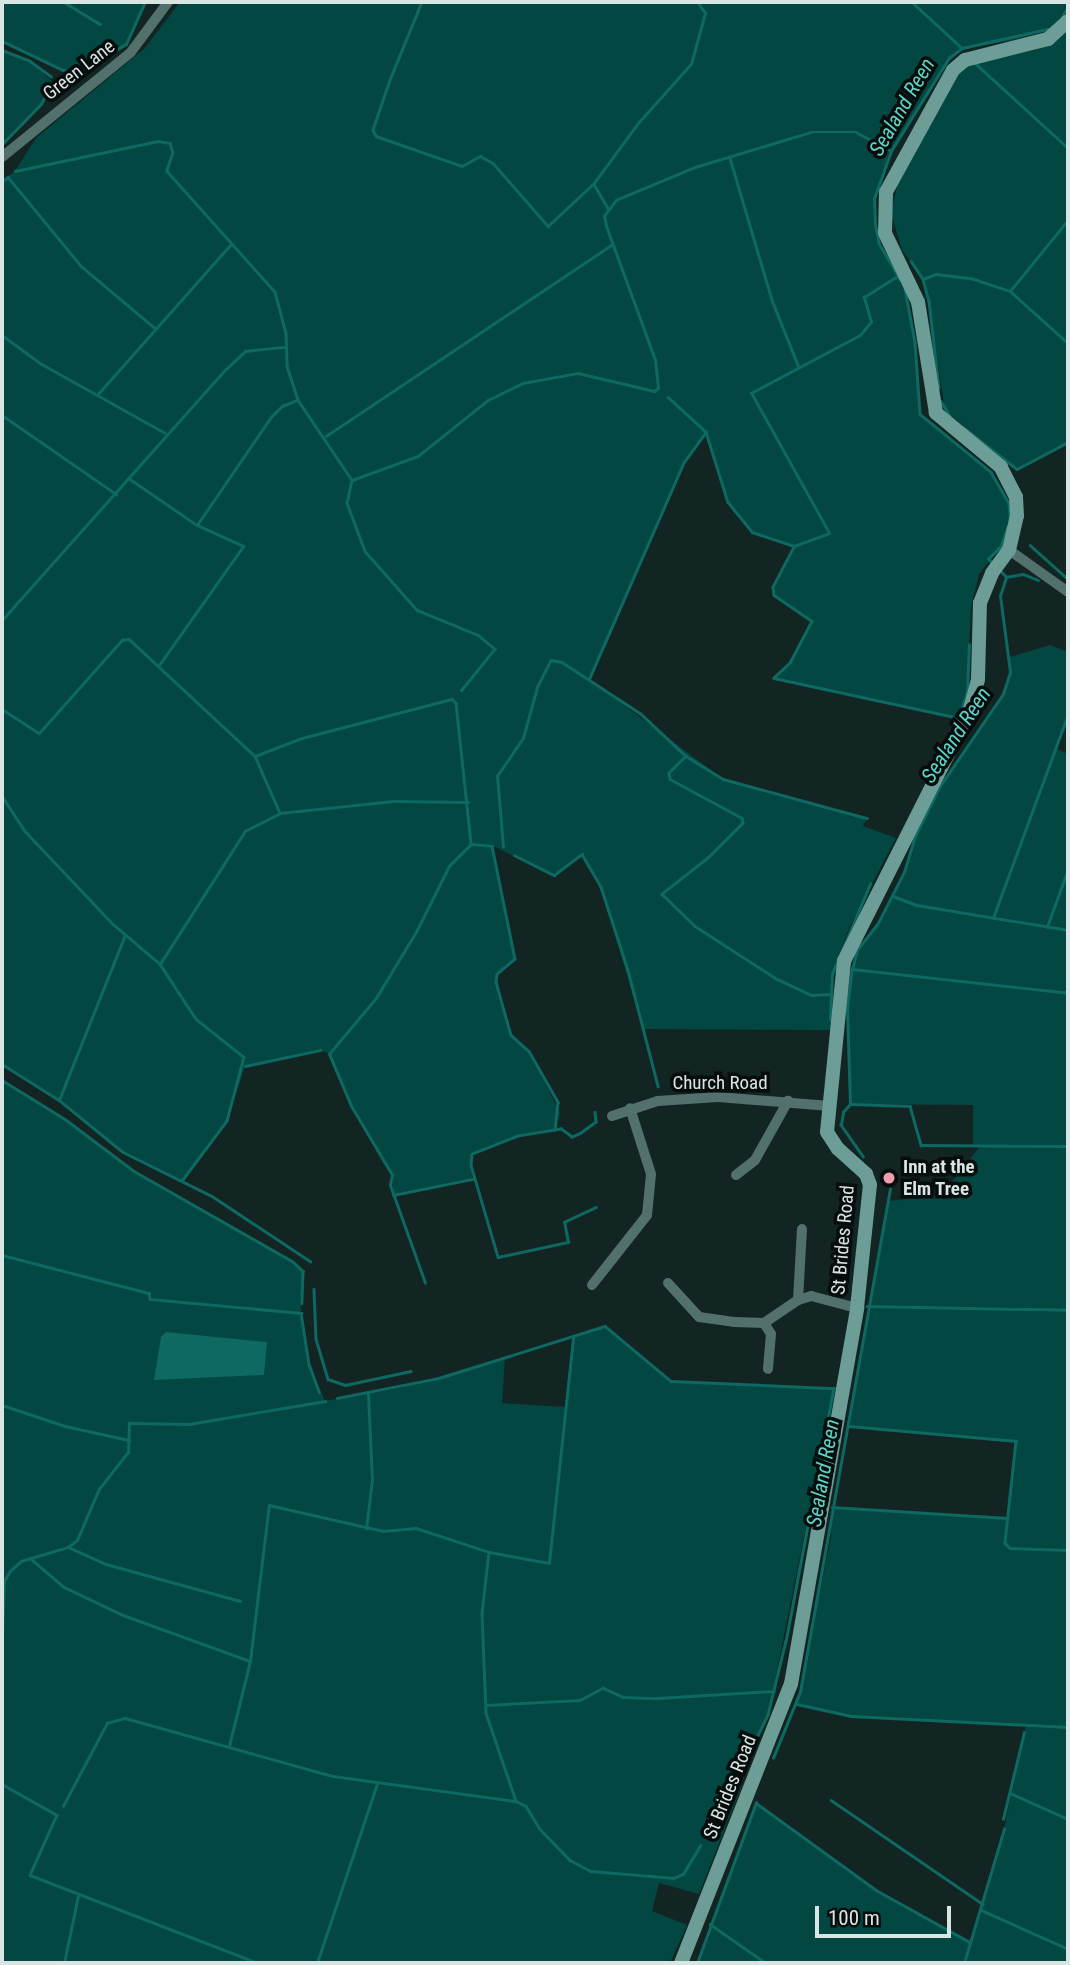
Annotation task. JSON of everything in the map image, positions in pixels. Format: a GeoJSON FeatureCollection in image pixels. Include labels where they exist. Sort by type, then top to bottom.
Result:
{"type":"FeatureCollection","features":[{"type":"Feature","properties":{"kind":"main road"},"geometry":{"type":"LineString","coordinates":[[1009,550],[1017,516],[1010,480],[982,450],[936,413],[918,302],[885,233],[883,207],[895,169],[953,70],[965,60],[1048,39],[1068,21]]}},
{"type":"Feature","properties":{"kind":"main road","name":"St Brides Road"},"geometry":{"type":"LineString","coordinates":[[681,1963],[791,1684],[857,1308],[870,1185],[866,1174],[831,1141],[830,1106],[844,961],[972,706],[978,679],[980,603],[996,568],[1009,550]]}},
{"type":"Feature","properties":{"kind":"street","name":"Green Lane"},"geometry":{"type":"LineString","coordinates":[[2,157],[131,52],[168,2]]}},
{"type":"Feature","properties":{"kind":"street"},"geometry":{"type":"LineString","coordinates":[[1009,550],[1068,592]]}},
{"type":"Feature","properties":{"kind":"street","name":"Church Road"},"geometry":{"type":"LineString","coordinates":[[612,1116],[658,1101],[718,1097],[830,1106]]}},
{"type":"Feature","properties":{"kind":"street"},"geometry":{"type":"LineString","coordinates":[[736,1175],[755,1160],[788,1101]]}},
{"type":"Feature","properties":{"kind":"street"},"geometry":{"type":"LineString","coordinates":[[592,1285],[647,1215],[651,1174],[630,1108]]}},
{"type":"Feature","properties":{"kind":"street"},"geometry":{"type":"LineString","coordinates":[[798,1300],[802,1229]]}},
{"type":"Feature","properties":{"kind":"street"},"geometry":{"type":"LineString","coordinates":[[668,1283],[699,1317],[764,1323],[798,1300],[811,1296],[857,1308]]}},
{"type":"Feature","properties":{"kind":"street"},"geometry":{"type":"LineString","coordinates":[[764,1323],[771,1334],[768,1369]]}},
{"type":"Feature","properties":{"kind":"shaded area"},"geometry":{"type":"Polygon","coordinates":[[[2,2],[145,2],[126,44],[100,63],[63,70],[2,41],[2,2]]]}},
{"type":"Feature","properties":{"kind":"shaded area"},"geometry":{"type":"Polygon","coordinates":[[[180,2],[1068,2],[1055,27],[1010,41],[962,48],[949,58],[891,151],[874,199],[879,244],[904,288],[915,342],[920,414],[991,472],[1009,503],[1010,522],[1001,546],[979,574],[971,607],[967,692],[959,718],[774,678],[790,663],[812,621],[774,595],[773,587],[794,546],[752,532],[728,502],[705,433],[684,462],[589,679],[723,779],[867,818],[863,826],[896,838],[849,928],[832,974],[831,1030],[643,1029],[601,887],[582,855],[554,875],[493,846],[515,959],[497,974],[496,982],[511,1035],[529,1051],[560,1113],[555,1130],[518,1136],[472,1154],[472,1179],[393,1195],[392,1175],[351,1106],[329,1054],[320,1050],[245,1066],[227,1121],[182,1181],[123,1152],[59,1100],[2,1064],[2,181],[15,171],[36,138],[144,49],[180,2]]]}},
{"type":"Feature","properties":{"kind":"shaded area"},"geometry":{"type":"Polygon","coordinates":[[[1068,32],[1068,442],[1017,469],[945,411],[929,301],[923,279],[902,250],[891,213],[898,182],[959,72],[974,62],[1036,50],[1068,32]]]}},
{"type":"Feature","properties":{"kind":"shaded area"},"geometry":{"type":"Polygon","coordinates":[[[2,50],[30,61],[53,82],[41,104],[2,144],[2,50]]]}},
{"type":"Feature","properties":{"kind":"shaded area"},"geometry":{"type":"Polygon","coordinates":[[[1050,645],[1068,652],[1068,714],[1057,749],[1068,754],[1068,1963],[697,1963],[756,1803],[876,1890],[970,1942],[1004,1829],[1026,1725],[851,1716],[797,1704],[831,1537],[832,1507],[1008,1517],[1016,1441],[849,1426],[889,1201],[942,1195],[980,1146],[973,1145],[973,1105],[850,1104],[847,1008],[857,950],[878,923],[904,872],[915,836],[940,786],[1003,694],[1010,672],[1010,657],[1050,645]]]}},
{"type":"Feature","properties":{"kind":"shaded area"},"geometry":{"type":"Polygon","coordinates":[[[2,1080],[65,1119],[134,1171],[242,1231],[303,1271],[301,1313],[309,1364],[325,1401],[400,1388],[505,1357],[502,1403],[565,1407],[573,1336],[605,1326],[671,1381],[834,1388],[768,1715],[732,1781],[741,1788],[699,1894],[659,1883],[652,1911],[687,1925],[670,1963],[2,1963],[2,1080]]]}},
{"type":"Feature","properties":{"kind":"shaded area"},"geometry":{"type":"Polygon","coordinates":[[[166,1332],[267,1342],[264,1375],[154,1380],[161,1337],[166,1332]]]}},
{"type":"Feature","properties":{"kind":"waterway"},"geometry":{"type":"LineString","coordinates":[[64,2],[100,24]]}},
{"type":"Feature","properties":{"kind":"waterway"},"geometry":{"type":"LineString","coordinates":[[2,41],[63,70],[84,69],[126,44],[145,2]]}},
{"type":"Feature","properties":{"kind":"waterway"},"geometry":{"type":"LineString","coordinates":[[422,2],[390,80],[373,130],[376,136],[462,166],[480,156],[493,163],[548,226],[594,183],[638,123],[691,64],[705,13],[697,2]]}},
{"type":"Feature","properties":{"kind":"waterway"},"geometry":{"type":"LineString","coordinates":[[912,2],[962,48]]}},
{"type":"Feature","properties":{"kind":"waterway","name":"Sealand Reen"},"geometry":{"type":"LineString","coordinates":[[1061,18],[1068,6]]}},
{"type":"Feature","properties":{"kind":"waterway","name":"Sealand Reen"},"geometry":{"type":"LineString","coordinates":[[900,280],[879,244],[875,225],[874,199],[891,151],[949,58],[962,48],[1048,29]]}},
{"type":"Feature","properties":{"kind":"waterway"},"geometry":{"type":"LineString","coordinates":[[2,50],[30,61],[51,76]]}},
{"type":"Feature","properties":{"kind":"waterway"},"geometry":{"type":"LineString","coordinates":[[975,63],[1068,148]]}},
{"type":"Feature","properties":{"kind":"waterway"},"geometry":{"type":"LineString","coordinates":[[2,144],[41,104],[53,82]]}},
{"type":"Feature","properties":{"kind":"waterway"},"geometry":{"type":"LineString","coordinates":[[352,480],[418,456],[488,400],[523,383],[578,373],[654,391],[658,388],[655,360],[606,226],[604,216],[616,200],[695,167],[811,132],[856,132],[891,151]]}},
{"type":"Feature","properties":{"kind":"waterway"},"geometry":{"type":"LineString","coordinates":[[15,171],[158,141],[170,143],[173,152],[167,171],[275,292],[286,333],[287,366],[298,400],[352,480],[347,503],[365,551],[417,610],[478,635],[495,649],[462,690]]}},
{"type":"Feature","properties":{"kind":"waterway"},"geometry":{"type":"LineString","coordinates":[[730,158],[772,300],[798,365]]}},
{"type":"Feature","properties":{"kind":"waterway"},"geometry":{"type":"LineString","coordinates":[[2,181],[8,177],[81,266],[155,328]]}},
{"type":"Feature","properties":{"kind":"waterway"},"geometry":{"type":"LineString","coordinates":[[594,184],[608,208]]}},
{"type":"Feature","properties":{"kind":"waterway"},"geometry":{"type":"LineString","coordinates":[[1010,291],[1068,220]]}},
{"type":"Feature","properties":{"kind":"waterway"},"geometry":{"type":"LineString","coordinates":[[97,395],[231,244]]}},
{"type":"Feature","properties":{"kind":"waterway"},"geometry":{"type":"LineString","coordinates":[[326,436],[611,245]]}},
{"type":"Feature","properties":{"kind":"waterway"},"geometry":{"type":"LineString","coordinates":[[911,261],[923,279],[929,301],[939,387]]}},
{"type":"Feature","properties":{"kind":"waterway"},"geometry":{"type":"LineString","coordinates":[[923,279],[936,274],[971,278],[1010,291],[1068,343]]}},
{"type":"Feature","properties":{"kind":"waterway"},"geometry":{"type":"LineString","coordinates":[[668,397],[706,432],[728,502],[752,532],[794,546],[829,533],[751,393],[860,335],[871,322],[864,297],[897,276]]}},
{"type":"Feature","properties":{"kind":"waterway","name":"Sealand Reen"},"geometry":{"type":"LineString","coordinates":[[905,289],[915,342],[920,414],[991,472],[1009,503],[1010,519]]}},
{"type":"Feature","properties":{"kind":"waterway"},"geometry":{"type":"LineString","coordinates":[[2,335],[40,363],[165,433]]}},
{"type":"Feature","properties":{"kind":"waterway"},"geometry":{"type":"LineString","coordinates":[[2,620],[226,369],[245,351],[284,347]]}},
{"type":"Feature","properties":{"kind":"waterway"},"geometry":{"type":"LineString","coordinates":[[197,525],[271,417],[282,406],[298,400]]}},
{"type":"Feature","properties":{"kind":"waterway"},"geometry":{"type":"LineString","coordinates":[[941,401],[950,416]]}},
{"type":"Feature","properties":{"kind":"waterway"},"geometry":{"type":"LineString","coordinates":[[2,415],[116,494]]}},
{"type":"Feature","properties":{"kind":"waterway"},"geometry":{"type":"LineString","coordinates":[[963,427],[1017,469],[1068,442]]}},
{"type":"Feature","properties":{"kind":"waterway"},"geometry":{"type":"LineString","coordinates":[[589,679],[684,462],[705,433]]}},
{"type":"Feature","properties":{"kind":"waterway"},"geometry":{"type":"LineString","coordinates":[[130,479],[197,525],[244,546],[159,666]]}},
{"type":"Feature","properties":{"kind":"waterway","name":"Sealand Reen"},"geometry":{"type":"LineString","coordinates":[[991,562],[988,559],[1001,546],[1007,528]]}},
{"type":"Feature","properties":{"kind":"waterway"},"geometry":{"type":"LineString","coordinates":[[1030,545],[1068,579]]}},
{"type":"Feature","properties":{"kind":"waterway"},"geometry":{"type":"LineString","coordinates":[[794,547],[773,587],[774,595],[812,621],[790,663],[774,678],[959,718],[967,692],[969,645]]}},
{"type":"Feature","properties":{"kind":"waterway","name":"Sealand Reen"},"geometry":{"type":"LineString","coordinates":[[863,1157],[841,1125],[843,1112],[850,1104],[847,1008],[852,969],[857,950],[878,923],[904,872],[915,836],[940,786],[1003,694],[1010,672],[1000,596],[1006,577],[1001,572]]}},
{"type":"Feature","properties":{"kind":"waterway"},"geometry":{"type":"LineString","coordinates":[[1006,577],[1023,574],[1038,580]]}},
{"type":"Feature","properties":{"kind":"waterway"},"geometry":{"type":"LineString","coordinates":[[2,709],[39,733],[122,640],[129,639],[255,756],[280,813]]}},
{"type":"Feature","properties":{"kind":"waterway"},"geometry":{"type":"LineString","coordinates":[[503,847],[497,776],[523,738],[537,687],[551,660],[562,662],[640,713],[686,756],[723,779],[867,818]]}},
{"type":"Feature","properties":{"kind":"waterway"},"geometry":{"type":"LineString","coordinates":[[255,756],[302,738],[452,699],[456,703],[471,844]]}},
{"type":"Feature","properties":{"kind":"waterway"},"geometry":{"type":"LineString","coordinates":[[993,918],[1068,714]]}},
{"type":"Feature","properties":{"kind":"waterway"},"geometry":{"type":"LineString","coordinates":[[686,756],[669,773],[670,779],[742,818],[743,823],[708,858],[662,894],[695,926],[777,979],[812,995],[830,994]]}},
{"type":"Feature","properties":{"kind":"waterway"},"geometry":{"type":"LineString","coordinates":[[2,796],[25,831],[113,924],[160,964],[196,1019],[244,1057],[227,1121],[182,1181]]}},
{"type":"Feature","properties":{"kind":"waterway"},"geometry":{"type":"LineString","coordinates":[[160,964],[245,831],[280,813],[395,801],[468,802]]}},
{"type":"Feature","properties":{"kind":"waterway"},"geometry":{"type":"LineString","coordinates":[[425,1283],[390,1185],[392,1175],[351,1106],[329,1054],[376,998],[416,932],[449,866],[471,844],[492,846],[515,959],[497,974],[496,982],[511,1035],[529,1051],[558,1102],[555,1130]]}},
{"type":"Feature","properties":{"kind":"waterway"},"geometry":{"type":"LineString","coordinates":[[514,855],[554,875],[582,854],[601,887],[628,970],[658,1086]]}},
{"type":"Feature","properties":{"kind":"waterway"},"geometry":{"type":"LineString","coordinates":[[1047,927],[1068,869]]}},
{"type":"Feature","properties":{"kind":"waterway"},"geometry":{"type":"LineString","coordinates":[[830,1020],[832,974],[870,884]]}},
{"type":"Feature","properties":{"kind":"waterway"},"geometry":{"type":"LineString","coordinates":[[893,896],[917,905],[1068,930]]}},
{"type":"Feature","properties":{"kind":"waterway"},"geometry":{"type":"LineString","coordinates":[[59,1100],[125,935]]}},
{"type":"Feature","properties":{"kind":"waterway"},"geometry":{"type":"LineString","coordinates":[[852,969],[1068,993]]}},
{"type":"Feature","properties":{"kind":"waterway"},"geometry":{"type":"LineString","coordinates":[[245,1066],[320,1050]]}},
{"type":"Feature","properties":{"kind":"waterway"},"geometry":{"type":"LineString","coordinates":[[2,1064],[59,1100],[123,1152],[212,1196],[310,1261]]}},
{"type":"Feature","properties":{"kind":"waterway"},"geometry":{"type":"LineString","coordinates":[[2,1080],[65,1119],[134,1171],[292,1261],[303,1271],[302,1303]]}},
{"type":"Feature","properties":{"kind":"waterway"},"geometry":{"type":"LineString","coordinates":[[850,1104],[910,1106],[921,1145],[1068,1146]]}},
{"type":"Feature","properties":{"kind":"waterway"},"geometry":{"type":"LineString","coordinates":[[595,1112],[596,1122],[572,1137],[561,1129],[518,1136],[472,1154],[471,1165],[498,1257],[568,1242],[564,1222],[596,1207]]}},
{"type":"Feature","properties":{"kind":"waterway"},"geometry":{"type":"LineString","coordinates":[[393,1195],[472,1179]]}},
{"type":"Feature","properties":{"kind":"waterway","name":"Sealand Reen"},"geometry":{"type":"LineString","coordinates":[[773,1758],[800,1692],[890,1189]]}},
{"type":"Feature","properties":{"kind":"waterway"},"geometry":{"type":"LineString","coordinates":[[2,1255],[149,1293],[150,1299],[301,1313],[309,1364],[319,1392]]}},
{"type":"Feature","properties":{"kind":"waterway"},"geometry":{"type":"LineString","coordinates":[[314,1289],[316,1339],[328,1379],[345,1385],[411,1371]]}},
{"type":"Feature","properties":{"kind":"waterway"},"geometry":{"type":"LineString","coordinates":[[867,1306],[1068,1310]]}},
{"type":"Feature","properties":{"kind":"waterway"},"geometry":{"type":"LineString","coordinates":[[337,1398],[439,1378],[605,1326],[671,1381],[834,1388],[786,1641],[768,1715],[746,1760]]}},
{"type":"Feature","properties":{"kind":"waterway"},"geometry":{"type":"LineString","coordinates":[[229,1746],[250,1661],[269,1505],[383,1531],[416,1528],[489,1552],[549,1563],[573,1338]]}},
{"type":"Feature","properties":{"kind":"waterway"},"geometry":{"type":"LineString","coordinates":[[366,1529],[372,1480],[368,1394]]}},
{"type":"Feature","properties":{"kind":"waterway"},"geometry":{"type":"LineString","coordinates":[[2,1638],[4,1581],[21,1561],[68,1547],[77,1540],[99,1489],[128,1452],[129,1423],[189,1424],[325,1401]]}},
{"type":"Feature","properties":{"kind":"waterway"},"geometry":{"type":"LineString","coordinates":[[2,1405],[65,1426],[129,1440]]}},
{"type":"Feature","properties":{"kind":"waterway"},"geometry":{"type":"LineString","coordinates":[[849,1426],[1016,1441],[1005,1543],[1010,1548],[1068,1550]]}},
{"type":"Feature","properties":{"kind":"waterway"},"geometry":{"type":"LineString","coordinates":[[832,1507],[1007,1518]]}},
{"type":"Feature","properties":{"kind":"waterway"},"geometry":{"type":"LineString","coordinates":[[68,1547],[106,1564],[240,1601]]}},
{"type":"Feature","properties":{"kind":"waterway"},"geometry":{"type":"LineString","coordinates":[[489,1552],[482,1613],[486,1713],[516,1801]]}},
{"type":"Feature","properties":{"kind":"waterway"},"geometry":{"type":"LineString","coordinates":[[30,1558],[64,1587],[123,1615],[250,1661]]}},
{"type":"Feature","properties":{"kind":"waterway"},"geometry":{"type":"LineString","coordinates":[[486,1705],[580,1700],[603,1688],[623,1697],[658,1698],[774,1691]]}},
{"type":"Feature","properties":{"kind":"waterway"},"geometry":{"type":"LineString","coordinates":[[797,1704],[851,1716],[1068,1727]]}},
{"type":"Feature","properties":{"kind":"waterway"},"geometry":{"type":"LineString","coordinates":[[63,1806],[107,1723],[125,1718],[333,1776],[516,1801],[526,1806],[539,1828],[570,1860],[591,1871],[674,1878],[683,1874],[700,1846]]}},
{"type":"Feature","properties":{"kind":"waterway"},"geometry":{"type":"LineString","coordinates":[[1003,1819],[1024,1732]]}},
{"type":"Feature","properties":{"kind":"waterway"},"geometry":{"type":"LineString","coordinates":[[2,1784],[57,1815],[30,1875],[258,1963]]}},
{"type":"Feature","properties":{"kind":"waterway"},"geometry":{"type":"LineString","coordinates":[[317,1963],[377,1784]]}},
{"type":"Feature","properties":{"kind":"waterway"},"geometry":{"type":"LineString","coordinates":[[1010,1793],[1068,1819]]}},
{"type":"Feature","properties":{"kind":"waterway"},"geometry":{"type":"LineString","coordinates":[[831,1800],[983,1904]]}},
{"type":"Feature","properties":{"kind":"waterway"},"geometry":{"type":"LineString","coordinates":[[697,1963],[756,1803],[876,1890],[970,1942]]}},
{"type":"Feature","properties":{"kind":"waterway"},"geometry":{"type":"LineString","coordinates":[[964,1963],[1004,1829]]}},
{"type":"Feature","properties":{"kind":"waterway"},"geometry":{"type":"LineString","coordinates":[[64,1963],[78,1896]]}},
{"type":"Feature","properties":{"kind":"waterway"},"geometry":{"type":"LineString","coordinates":[[981,1910],[1068,1949]]}},
{"type":"Feature","properties":{"kind":"waterway"},"geometry":{"type":"LineString","coordinates":[[710,1924],[766,1963]]}},
{"type":"Feature","properties":{"kind":"place","name":"Inn at the Elm Tree"},"geometry":{"type":"Point","coordinates":[889,1178]}}]}
